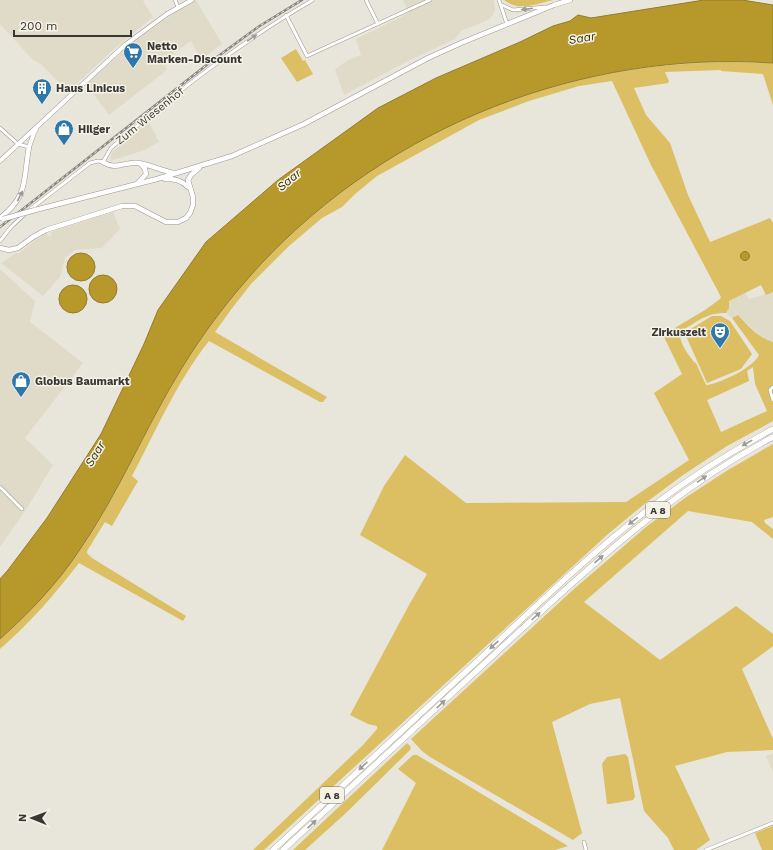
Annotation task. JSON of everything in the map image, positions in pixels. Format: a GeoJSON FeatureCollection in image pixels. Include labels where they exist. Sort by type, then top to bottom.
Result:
{"type":"FeatureCollection","features":[{"type":"Feature","properties":{"kind":"highway","name":"A 8"},"geometry":{"type":"LineString","coordinates":[[273,850],[407,725],[612,538],[674,490],[721,458],[773,428]]}},
{"type":"Feature","properties":{"kind":"highway","name":"A 8"},"geometry":{"type":"LineString","coordinates":[[283,850],[617,543],[673,499],[719,468],[773,437]]}},
{"type":"Feature","properties":{"kind":"main road"},"geometry":{"type":"LineString","coordinates":[[1,219],[157,179],[232,156],[298,127],[428,58],[507,24],[570,0]]}},
{"type":"Feature","properties":{"kind":"main road"},"geometry":{"type":"LineString","coordinates":[[1,219],[10,210],[22,192],[29,147]]}},
{"type":"Feature","properties":{"kind":"main road"},"geometry":{"type":"LineString","coordinates":[[102,162],[107,165],[115,166],[133,163],[148,165],[166,172],[178,173]]}},
{"type":"Feature","properties":{"kind":"main road"},"geometry":{"type":"LineString","coordinates":[[137,184],[146,174],[145,169],[140,164]]}},
{"type":"Feature","properties":{"kind":"main road"},"geometry":{"type":"LineString","coordinates":[[0,248],[9,250],[18,249],[33,237],[46,230],[122,206],[135,206],[166,222],[178,222],[186,218],[193,205],[193,197],[189,188],[188,177],[202,166]]}},
{"type":"Feature","properties":{"kind":"main road"},"geometry":{"type":"LineString","coordinates":[[157,179],[174,179],[183,182],[189,188]]}},
{"type":"Feature","properties":{"kind":"street"},"geometry":{"type":"LineString","coordinates":[[175,0],[178,7]]}},
{"type":"Feature","properties":{"kind":"street"},"geometry":{"type":"LineString","coordinates":[[0,161],[125,45],[151,25],[178,7],[192,0]]}},
{"type":"Feature","properties":{"kind":"street","name":"Zum Wiesenhof"},"geometry":{"type":"LineString","coordinates":[[102,162],[111,148],[220,60],[286,15],[312,0]]}},
{"type":"Feature","properties":{"kind":"street"},"geometry":{"type":"LineString","coordinates":[[366,0],[378,24]]}},
{"type":"Feature","properties":{"kind":"street"},"geometry":{"type":"LineString","coordinates":[[286,15],[307,56],[430,0]]}},
{"type":"Feature","properties":{"kind":"street"},"geometry":{"type":"LineString","coordinates":[[500,2],[513,10],[554,5]]}},
{"type":"Feature","properties":{"kind":"street"},"geometry":{"type":"LineString","coordinates":[[500,2],[507,24]]}},
{"type":"Feature","properties":{"kind":"street"},"geometry":{"type":"LineString","coordinates":[[0,128],[18,144],[29,147],[34,133],[43,120]]}},
{"type":"Feature","properties":{"kind":"street"},"geometry":{"type":"LineString","coordinates":[[0,241],[18,219],[68,179],[90,163],[98,160],[102,162]]}},
{"type":"Feature","properties":{"kind":"street"},"geometry":{"type":"LineString","coordinates":[[773,387],[770,390],[773,400]]}},
{"type":"Feature","properties":{"kind":"street"},"geometry":{"type":"LineString","coordinates":[[0,487],[22,509]]}},
{"type":"Feature","properties":{"kind":"street"},"geometry":{"type":"LineString","coordinates":[[706,850],[773,823]]}},
{"type":"Feature","properties":{"kind":"street"},"geometry":{"type":"LineString","coordinates":[[584,842],[586,850]]}},
{"type":"Feature","properties":{"kind":"shaded area"},"geometry":{"type":"Polygon","coordinates":[[[0,0],[145,0],[143,1],[153,17],[114,49],[68,92],[42,65],[33,60],[0,24],[0,0]]]}},
{"type":"Feature","properties":{"kind":"shaded area"},"geometry":{"type":"Polygon","coordinates":[[[196,0],[222,44],[201,60],[191,41],[163,61],[167,70],[109,115],[86,84],[136,40],[196,0]]]}},
{"type":"Feature","properties":{"kind":"shaded area"},"geometry":{"type":"Polygon","coordinates":[[[403,0],[494,0],[495,10],[493,15],[488,20],[461,31],[455,39],[410,60],[344,95],[335,69],[348,60],[361,55],[356,39],[409,13],[403,0]]]}},
{"type":"Feature","properties":{"kind":"shaded area"},"geometry":{"type":"Polygon","coordinates":[[[504,0],[553,0],[528,6],[516,6],[504,0]]]}},
{"type":"Feature","properties":{"kind":"shaded area"},"geometry":{"type":"Polygon","coordinates":[[[296,49],[303,61],[305,60],[313,74],[297,82],[281,58],[296,49]]]}},
{"type":"Feature","properties":{"kind":"shaded area"},"geometry":{"type":"Polygon","coordinates":[[[726,62],[773,63],[773,105],[763,74],[721,70],[665,72],[669,81],[668,83],[634,88],[646,115],[670,143],[688,195],[710,242],[770,218],[773,223],[773,292],[766,295],[761,285],[729,301],[729,308],[726,313],[713,314],[702,318],[681,331],[680,339],[689,355],[696,363],[706,385],[721,381],[736,374],[750,365],[759,355],[732,318],[738,315],[759,335],[773,342],[773,421],[727,446],[683,475],[648,501],[608,534],[264,850],[253,850],[363,745],[377,729],[377,726],[368,724],[350,715],[427,574],[360,535],[384,486],[405,455],[466,503],[626,502],[689,460],[654,393],[682,374],[663,335],[705,310],[721,297],[651,165],[612,81],[579,86],[529,101],[479,120],[377,176],[342,207],[322,218],[289,246],[251,284],[215,332],[327,397],[323,402],[320,402],[209,341],[197,356],[177,389],[132,476],[138,481],[112,526],[105,522],[87,551],[92,558],[186,616],[183,621],[79,563],[42,608],[0,649],[0,639],[52,587],[79,552],[107,508],[167,393],[217,316],[260,265],[297,229],[337,195],[380,165],[425,138],[473,115],[522,96],[572,81],[623,71],[662,66],[726,62]],[[753,367],[747,371],[749,381],[707,400],[721,432],[767,411],[755,384],[753,367]]]}},
{"type":"Feature","properties":{"kind":"shaded area"},"geometry":{"type":"Polygon","coordinates":[[[149,122],[159,142],[142,151],[110,161],[112,152],[149,122]]]}},
{"type":"Feature","properties":{"kind":"shaded area"},"geometry":{"type":"Polygon","coordinates":[[[113,212],[120,229],[102,248],[75,250],[65,258],[60,277],[43,296],[1,263],[16,253],[18,254],[47,233],[48,236],[52,235],[51,232],[113,212]]]}},
{"type":"Feature","properties":{"kind":"shaded area"},"geometry":{"type":"Polygon","coordinates":[[[0,269],[35,301],[30,322],[83,363],[25,438],[53,465],[29,505],[0,547],[0,269]]]}},
{"type":"Feature","properties":{"kind":"shaded area"},"geometry":{"type":"Polygon","coordinates":[[[773,292],[773,342],[758,334],[738,315],[732,318],[726,313],[729,308],[729,301],[745,293],[749,299],[773,292]]]}},
{"type":"Feature","properties":{"kind":"shaded area"},"geometry":{"type":"Polygon","coordinates":[[[712,316],[721,316],[730,321],[752,354],[741,369],[707,383],[686,336],[689,330],[712,316]]]}},
{"type":"Feature","properties":{"kind":"shaded area"},"geometry":{"type":"Polygon","coordinates":[[[773,444],[773,517],[764,520],[765,523],[773,529],[773,539],[752,522],[688,511],[584,602],[660,660],[736,606],[773,634],[773,646],[742,669],[773,739],[773,750],[727,752],[675,766],[710,840],[696,850],[674,850],[668,838],[644,811],[620,698],[590,704],[552,722],[582,833],[573,840],[430,757],[411,739],[574,589],[646,527],[685,498],[728,470],[773,444]]]}},
{"type":"Feature","properties":{"kind":"shaded area"},"geometry":{"type":"Polygon","coordinates":[[[407,743],[411,747],[410,750],[346,813],[305,850],[293,850],[407,743]]]}},
{"type":"Feature","properties":{"kind":"shaded area"},"geometry":{"type":"Polygon","coordinates":[[[773,753],[773,772],[766,756],[773,753]]]}},
{"type":"Feature","properties":{"kind":"shaded area"},"geometry":{"type":"Polygon","coordinates":[[[625,754],[628,757],[635,797],[633,800],[607,804],[602,764],[607,757],[625,754]]]}},
{"type":"Feature","properties":{"kind":"shaded area"},"geometry":{"type":"Polygon","coordinates":[[[413,755],[417,755],[568,846],[555,850],[382,850],[416,783],[398,769],[413,755]]]}},
{"type":"Feature","properties":{"kind":"shaded area"},"geometry":{"type":"Polygon","coordinates":[[[773,826],[773,850],[762,850],[755,833],[773,826]]]}},
{"type":"Feature","properties":{"kind":"water","name":"Saar"},"geometry":{"type":"Polygon","coordinates":[[[704,0],[742,0],[773,5],[773,63],[702,62],[631,69],[562,84],[494,106],[430,136],[369,172],[313,215],[261,264],[228,302],[208,329],[167,393],[119,485],[79,551],[42,598],[0,639],[0,579],[47,518],[101,434],[144,344],[158,310],[206,242],[278,180],[378,108],[436,78],[520,42],[553,26],[570,21],[578,15],[591,18],[704,0]]]}},
{"type":"Feature","properties":{"kind":"water"},"geometry":{"type":"Polygon","coordinates":[[[745,251],[750,256],[745,261],[740,256],[745,251]]]}},
{"type":"Feature","properties":{"kind":"water"},"geometry":{"type":"Polygon","coordinates":[[[81,253],[91,257],[95,267],[91,277],[81,281],[71,277],[67,267],[71,257],[81,253]]]}},
{"type":"Feature","properties":{"kind":"water"},"geometry":{"type":"Polygon","coordinates":[[[103,275],[113,279],[117,289],[113,299],[103,303],[93,299],[89,289],[93,279],[103,275]]]}},
{"type":"Feature","properties":{"kind":"water"},"geometry":{"type":"Polygon","coordinates":[[[73,285],[83,289],[87,299],[83,309],[73,313],[63,309],[59,299],[63,289],[73,285]]]}},
{"type":"Feature","properties":{"kind":"railway"},"geometry":{"type":"LineString","coordinates":[[0,227],[213,60],[258,27],[302,0]]}},
{"type":"Feature","properties":{"kind":"place","name":"Netto Marken-Discount"},"geometry":{"type":"Point","coordinates":[133,69]}},
{"type":"Feature","properties":{"kind":"place","name":"Haus Linicus"},"geometry":{"type":"Point","coordinates":[42,105]}},
{"type":"Feature","properties":{"kind":"place","name":"Hilger"},"geometry":{"type":"Point","coordinates":[64,146]}},
{"type":"Feature","properties":{"kind":"place","name":"Zirkuszelt"},"geometry":{"type":"Point","coordinates":[720,349]}},
{"type":"Feature","properties":{"kind":"place","name":"Globus Baumarkt"},"geometry":{"type":"Point","coordinates":[21,398]}}]}
